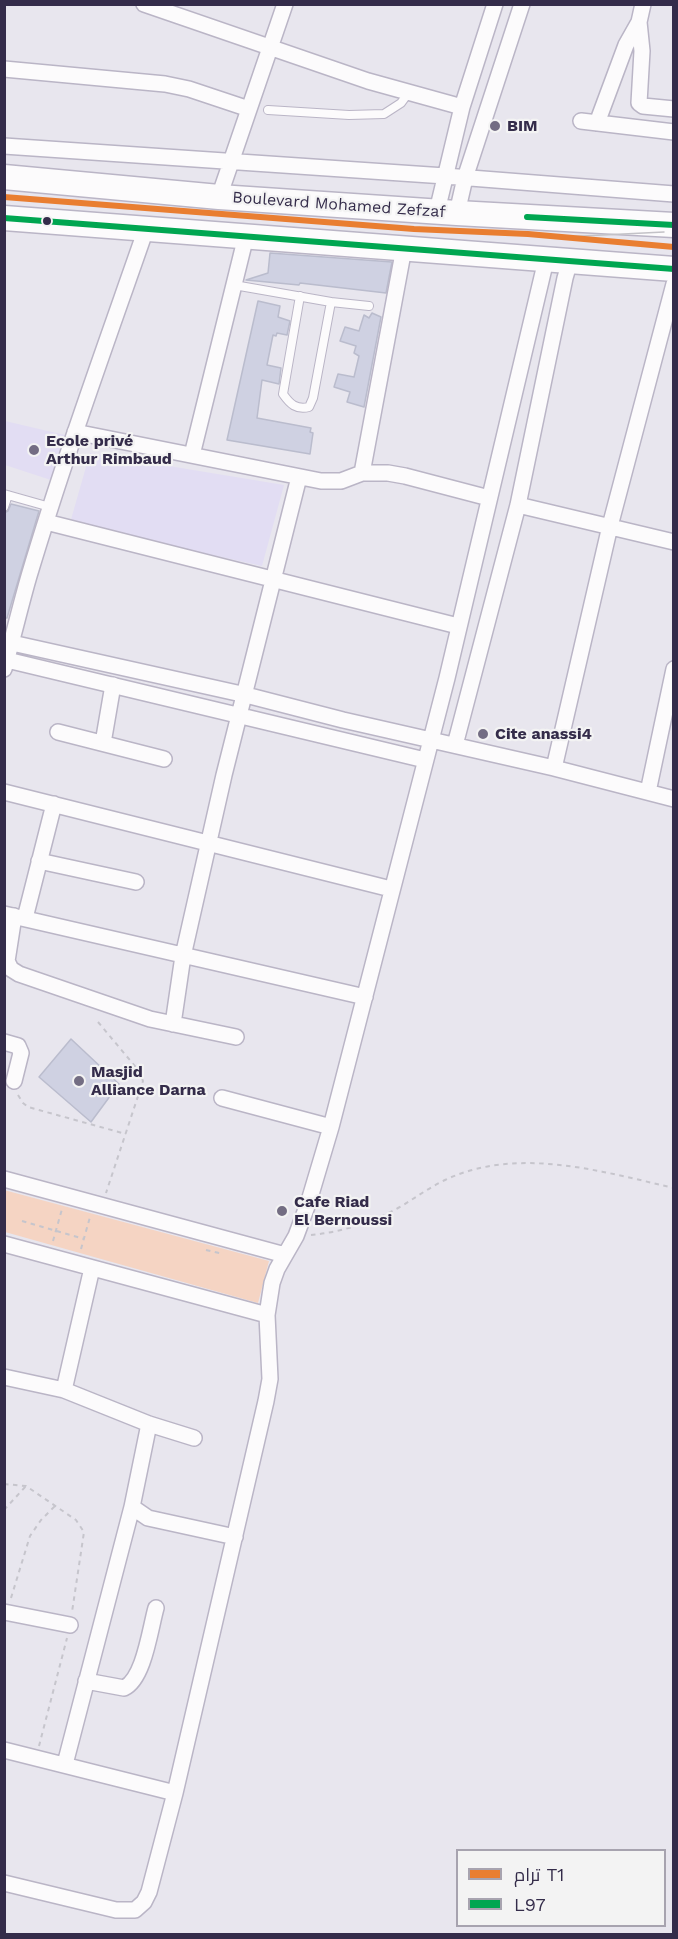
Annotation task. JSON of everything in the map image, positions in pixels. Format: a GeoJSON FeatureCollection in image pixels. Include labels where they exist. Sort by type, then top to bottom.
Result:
{"type":"FeatureCollection","features":[{"type":"Feature","properties":{"kind":"main road","name":"Boulevard Mohamed Zefzaf"},"geometry":{"type":"LineString","coordinates":[[4,177],[219,197],[674,225]]}},
{"type":"Feature","properties":{"kind":"main road"},"geometry":{"type":"LineString","coordinates":[[4,218],[674,269]]}},
{"type":"Feature","properties":{"kind":"street"},"geometry":{"type":"LineString","coordinates":[[144,4],[368,81],[462,107]]}},
{"type":"Feature","properties":{"kind":"street"},"geometry":{"type":"LineString","coordinates":[[219,197],[285,4]]}},
{"type":"Feature","properties":{"kind":"street"},"geometry":{"type":"LineString","coordinates":[[447,212],[445,176],[462,107],[495,4]]}},
{"type":"Feature","properties":{"kind":"street"},"geometry":{"type":"LineString","coordinates":[[447,212],[465,178],[522,4]]}},
{"type":"Feature","properties":{"kind":"street"},"geometry":{"type":"LineString","coordinates":[[643,4],[639,22],[589,122],[674,132]]}},
{"type":"Feature","properties":{"kind":"street"},"geometry":{"type":"LineString","coordinates":[[639,22],[642,51],[639,103],[643,106],[674,110]]}},
{"type":"Feature","properties":{"kind":"street"},"geometry":{"type":"LineString","coordinates":[[4,69],[165,84],[189,89],[249,109]]}},
{"type":"Feature","properties":{"kind":"street"},"geometry":{"type":"LineString","coordinates":[[4,146],[674,194]]}},
{"type":"Feature","properties":{"kind":"street"},"geometry":{"type":"LineString","coordinates":[[146,229],[48,515],[28,578],[6,664],[113,685],[424,760]]}},
{"type":"Feature","properties":{"kind":"street"},"geometry":{"type":"LineString","coordinates":[[192,455],[246,236]]}},
{"type":"Feature","properties":{"kind":"street"},"geometry":{"type":"LineString","coordinates":[[362,472],[404,249]]}},
{"type":"Feature","properties":{"kind":"street"},"geometry":{"type":"LineString","coordinates":[[4,1883],[116,1910],[135,1910],[144,1902],[149,1892],[175,1793],[270,1379],[267,1315],[272,1283],[296,1236],[331,1126],[431,739],[546,260]]}},
{"type":"Feature","properties":{"kind":"street"},"geometry":{"type":"LineString","coordinates":[[455,745],[518,505],[570,261]]}},
{"type":"Feature","properties":{"kind":"street"},"geometry":{"type":"LineString","coordinates":[[554,768],[610,526],[674,284]]}},
{"type":"Feature","properties":{"kind":"street"},"geometry":{"type":"LineString","coordinates":[[75,432],[321,481],[341,481],[362,472],[405,476],[489,498]]}},
{"type":"Feature","properties":{"kind":"street"},"geometry":{"type":"LineString","coordinates":[[173,1024],[183,956],[209,843],[299,477]]}},
{"type":"Feature","properties":{"kind":"street"},"geometry":{"type":"LineString","coordinates":[[518,505],[674,542]]}},
{"type":"Feature","properties":{"kind":"street"},"geometry":{"type":"LineString","coordinates":[[48,515],[274,580],[458,626]]}},
{"type":"Feature","properties":{"kind":"street"},"geometry":{"type":"LineString","coordinates":[[12,643],[246,694],[343,720],[554,768],[674,799]]}},
{"type":"Feature","properties":{"kind":"street"},"geometry":{"type":"LineString","coordinates":[[648,792],[674,669]]}},
{"type":"Feature","properties":{"kind":"street"},"geometry":{"type":"LineString","coordinates":[[103,743],[113,685]]}},
{"type":"Feature","properties":{"kind":"street"},"geometry":{"type":"LineString","coordinates":[[58,732],[164,759]]}},
{"type":"Feature","properties":{"kind":"street"},"geometry":{"type":"LineString","coordinates":[[4,792],[391,889]]}},
{"type":"Feature","properties":{"kind":"street"},"geometry":{"type":"LineString","coordinates":[[54,804],[39,861],[14,916],[7,961],[11,969],[19,974],[150,1019],[236,1037]]}},
{"type":"Feature","properties":{"kind":"street"},"geometry":{"type":"LineString","coordinates":[[39,861],[136,882]]}},
{"type":"Feature","properties":{"kind":"street"},"geometry":{"type":"LineString","coordinates":[[14,916],[365,997]]}},
{"type":"Feature","properties":{"kind":"street"},"geometry":{"type":"LineString","coordinates":[[4,1042],[18,1046],[21,1053],[14,1081]]}},
{"type":"Feature","properties":{"kind":"street"},"geometry":{"type":"LineString","coordinates":[[222,1098],[331,1126]]}},
{"type":"Feature","properties":{"kind":"street"},"geometry":{"type":"LineString","coordinates":[[4,1179],[96,1212],[285,1255]]}},
{"type":"Feature","properties":{"kind":"street"},"geometry":{"type":"LineString","coordinates":[[4,1244],[267,1315]]}},
{"type":"Feature","properties":{"kind":"street"},"geometry":{"type":"LineString","coordinates":[[64,1390],[92,1268]]}},
{"type":"Feature","properties":{"kind":"street"},"geometry":{"type":"LineString","coordinates":[[4,1377],[64,1390],[149,1424],[194,1438]]}},
{"type":"Feature","properties":{"kind":"street"},"geometry":{"type":"LineString","coordinates":[[65,1764],[132,1507],[149,1424]]}},
{"type":"Feature","properties":{"kind":"street"},"geometry":{"type":"LineString","coordinates":[[132,1507],[148,1518],[235,1537]]}},
{"type":"Feature","properties":{"kind":"street"},"geometry":{"type":"LineString","coordinates":[[86,1681],[124,1688],[133,1681],[142,1662],[156,1608]]}},
{"type":"Feature","properties":{"kind":"street"},"geometry":{"type":"LineString","coordinates":[[5,1612],[70,1625]]}},
{"type":"Feature","properties":{"kind":"street"},"geometry":{"type":"LineString","coordinates":[[4,1750],[175,1793]]}},
{"type":"Feature","properties":{"kind":"lane"},"geometry":{"type":"LineString","coordinates":[[268,110],[349,115],[384,114],[401,103],[408,92]]}},
{"type":"Feature","properties":{"kind":"lane"},"geometry":{"type":"LineString","coordinates":[[234,285],[331,302],[369,306]]}},
{"type":"Feature","properties":{"kind":"lane"},"geometry":{"type":"LineString","coordinates":[[300,296],[283,394],[290,404],[301,409],[309,407],[313,398],[331,302]]}},
{"type":"Feature","properties":{"kind":"lane"},"geometry":{"type":"LineString","coordinates":[[4,507],[6,494],[48,515]]}},
{"type":"Feature","properties":{"kind":"path"},"geometry":{"type":"LineString","coordinates":[[79,1254],[126,1134],[141,1087],[142,1076],[98,1022]]}},
{"type":"Feature","properties":{"kind":"path"},"geometry":{"type":"LineString","coordinates":[[14,1081],[19,1097],[28,1107],[126,1134]]}},
{"type":"Feature","properties":{"kind":"path"},"geometry":{"type":"LineString","coordinates":[[296,1236],[332,1232],[375,1220],[445,1180],[469,1171],[495,1166],[522,1164],[576,1167],[674,1188]]}},
{"type":"Feature","properties":{"kind":"path"},"geometry":{"type":"LineString","coordinates":[[52,1247],[63,1209]]}},
{"type":"Feature","properties":{"kind":"path"},"geometry":{"type":"LineString","coordinates":[[22,1221],[84,1239]]}},
{"type":"Feature","properties":{"kind":"path"},"geometry":{"type":"LineString","coordinates":[[4,1484],[26,1486],[76,1520],[84,1532],[70,1625],[36,1757]]}},
{"type":"Feature","properties":{"kind":"path"},"geometry":{"type":"LineString","coordinates":[[4,1510],[26,1486]]}},
{"type":"Feature","properties":{"kind":"path"},"geometry":{"type":"LineString","coordinates":[[5,1612],[30,1536],[55,1506]]}},
{"type":"Feature","properties":{"kind":"shaded area","name":"Ecole privé Arthur Rimbaud"},"geometry":{"type":"Polygon","coordinates":[[[5,421],[69,436],[54,481],[5,465],[5,421]]]}},
{"type":"Feature","properties":{"kind":"shaded area"},"geometry":{"type":"Polygon","coordinates":[[[90,453],[284,485],[262,566],[70,523],[90,453]]]}},
{"type":"Feature","properties":{"kind":"shaded area"},"geometry":{"type":"Polygon","coordinates":[[[4,1190],[269,1261],[258,1303],[5,1232],[4,1190]]]}},
{"type":"Feature","properties":{"kind":"building"},"geometry":{"type":"Polygon","coordinates":[[[270,253],[392,262],[386,293],[300,283],[299,285],[246,280],[268,273],[270,253]]]}},
{"type":"Feature","properties":{"kind":"building"},"geometry":{"type":"Polygon","coordinates":[[[258,301],[280,306],[278,317],[290,321],[287,335],[277,333],[276,336],[273,335],[267,365],[281,368],[279,384],[262,380],[257,418],[311,428],[310,432],[313,433],[310,454],[227,440],[258,301]]]}},
{"type":"Feature","properties":{"kind":"building"},"geometry":{"type":"Polygon","coordinates":[[[372,313],[381,317],[364,407],[347,402],[350,392],[334,387],[338,374],[354,377],[359,356],[354,353],[356,346],[340,341],[345,327],[359,331],[364,315],[369,318],[372,313]]]}},
{"type":"Feature","properties":{"kind":"building"},"geometry":{"type":"Polygon","coordinates":[[[11,504],[39,511],[7,618],[4,618],[4,513],[8,511],[11,504]]]}},
{"type":"Feature","properties":{"kind":"building","name":"Masjid Alliance Darna"},"geometry":{"type":"Polygon","coordinates":[[[71,1039],[119,1084],[91,1122],[39,1077],[71,1039]]]}},
{"type":"Feature","properties":{"kind":"tram line","name":"T1"},"geometry":{"type":"LineString","coordinates":[[4,197],[414,229],[528,234],[674,247]]}},
{"type":"Feature","properties":{"kind":"tram line"},"geometry":{"type":"LineString","coordinates":[[562,237],[664,232]]}},
{"type":"Feature","properties":{"kind":"transit line","name":"L97"},"geometry":{"type":"LineString","coordinates":[[527,217],[674,225]]}},
{"type":"Feature","properties":{"kind":"transit line","name":"L97"},"geometry":{"type":"LineString","coordinates":[[4,218],[674,269]]}},
{"type":"Feature","properties":{"kind":"place","name":"BIM"},"geometry":{"type":"Point","coordinates":[495,126]}},
{"type":"Feature","properties":{"kind":"place","name":"Ecole privé Arthur Rimbaud"},"geometry":{"type":"Point","coordinates":[34,450]}},
{"type":"Feature","properties":{"kind":"place","name":"Cite anassi4"},"geometry":{"type":"Point","coordinates":[483,734]}},
{"type":"Feature","properties":{"kind":"place","name":"Masjid Alliance Darna"},"geometry":{"type":"Point","coordinates":[79,1081]}},
{"type":"Feature","properties":{"kind":"place","name":"Cafe Riad El Bernoussi"},"geometry":{"type":"Point","coordinates":[282,1211]}}]}
